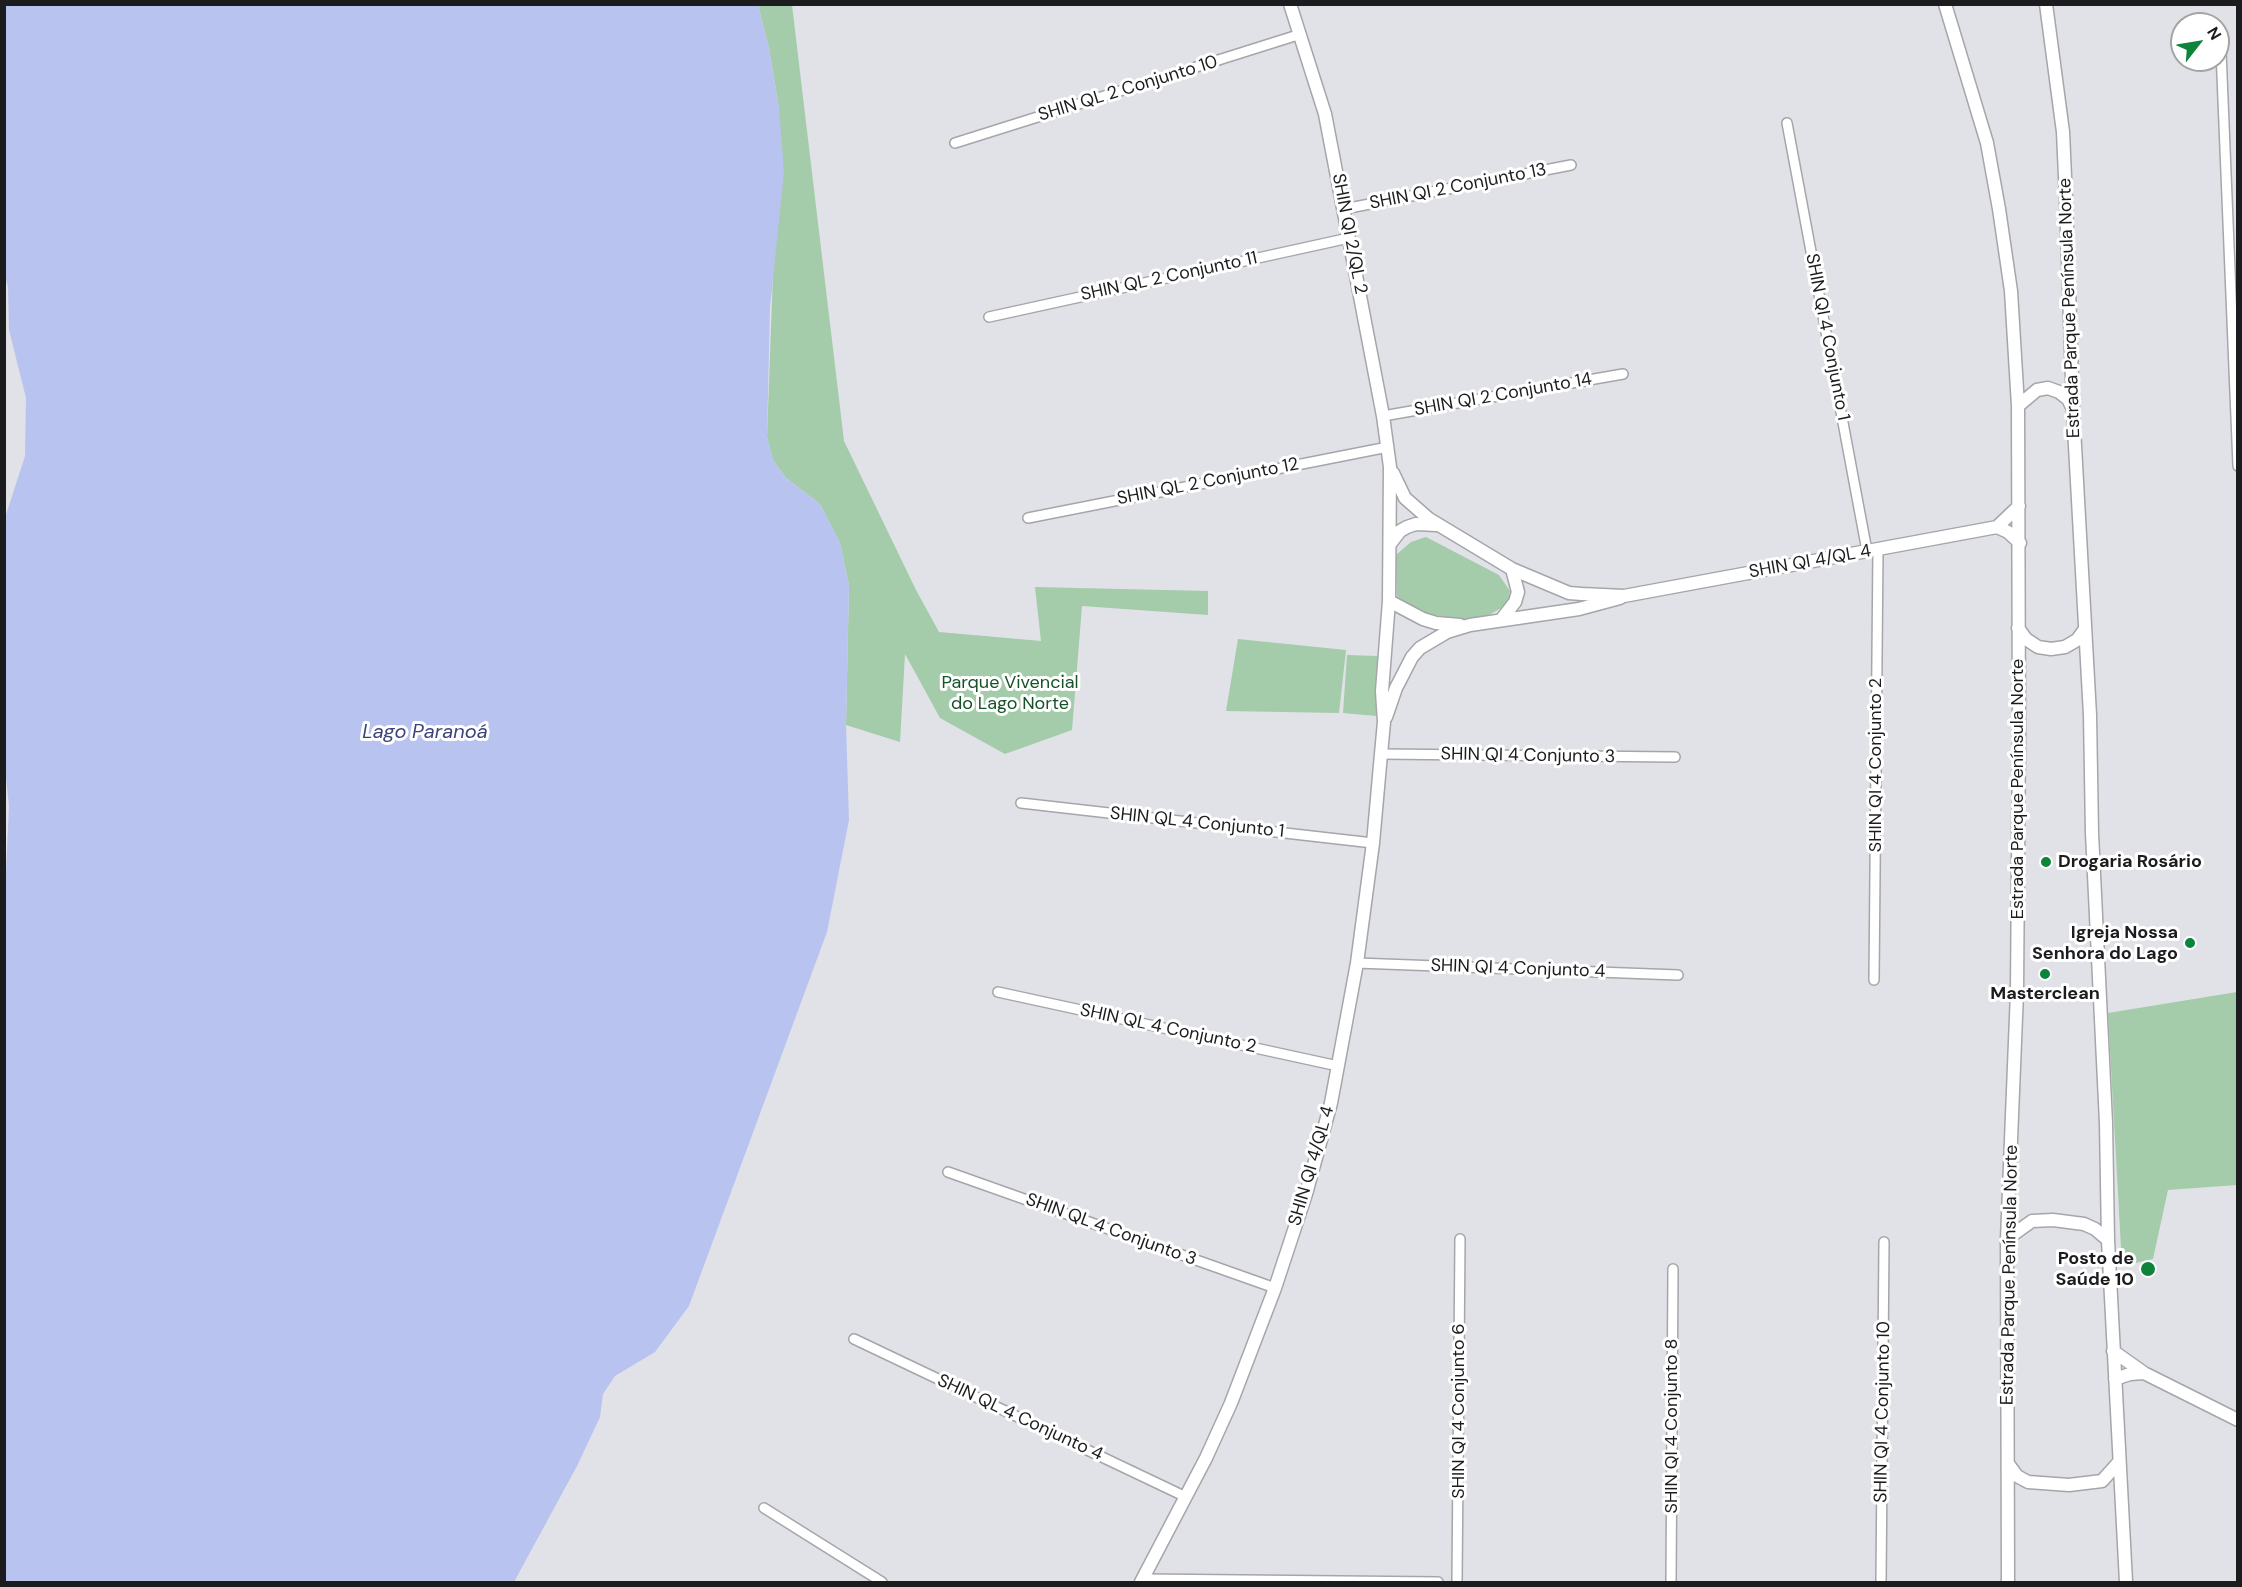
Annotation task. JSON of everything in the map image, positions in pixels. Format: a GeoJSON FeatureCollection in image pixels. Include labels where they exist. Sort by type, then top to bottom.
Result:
{"type":"FeatureCollection","features":[{"type":"Feature","properties":{"kind":"main road","name":"SHIN QI 2/QL 2"},"geometry":{"type":"LineString","coordinates":[[1290,4],[1325,114],[1383,416],[1390,467],[1390,544]]}},
{"type":"Feature","properties":{"kind":"main road","name":"Estrada Parque Península Norte"},"geometry":{"type":"LineString","coordinates":[[1945,4],[1987,143],[1999,209],[2011,291],[2018,406],[2020,543],[2017,992],[2007,1239],[2008,1582]]}},
{"type":"Feature","properties":{"kind":"main road","name":"Estrada Parque Península Norte"},"geometry":{"type":"LineString","coordinates":[[2046,4],[2063,132],[2073,410],[2090,715],[2098,971],[2106,1123],[2108,1240],[2126,1582]]}},
{"type":"Feature","properties":{"kind":"main road"},"geometry":{"type":"LineString","coordinates":[[2018,406],[2037,390],[2048,388],[2068,399],[2073,410]]}},
{"type":"Feature","properties":{"kind":"main road","name":"SHIN QI 2/QL 2"},"geometry":{"type":"LineString","coordinates":[[1390,467],[1406,498],[1429,519],[1443,527]]}},
{"type":"Feature","properties":{"kind":"main road"},"geometry":{"type":"LineString","coordinates":[[2019,506],[1997,528],[2008,532],[2020,543]]}},
{"type":"Feature","properties":{"kind":"main road"},"geometry":{"type":"LineString","coordinates":[[1390,544],[1400,531],[1416,524],[1443,527]]}},
{"type":"Feature","properties":{"kind":"main road","name":"SHIN QI 4/QL 4"},"geometry":{"type":"LineString","coordinates":[[1443,527],[1512,569],[1569,593],[1623,596]]}},
{"type":"Feature","properties":{"kind":"main road","name":"SHIN QI 4/QL 4"},"geometry":{"type":"LineString","coordinates":[[1384,722],[1396,688],[1412,657],[1420,648],[1447,632],[1470,625],[1604,604],[1623,596],[1997,528]]}},
{"type":"Feature","properties":{"kind":"main road","name":"SHIN QI 4/QL 4"},"geometry":{"type":"LineString","coordinates":[[1142,1581],[1231,1403],[1275,1288],[1306,1194],[1329,1111],[1357,963],[1373,843],[1384,722],[1382,691],[1389,601],[1390,544]]}},
{"type":"Feature","properties":{"kind":"main road"},"geometry":{"type":"LineString","coordinates":[[1501,620],[1515,602],[1518,592],[1512,569]]}},
{"type":"Feature","properties":{"kind":"main road"},"geometry":{"type":"LineString","coordinates":[[1389,601],[1410,614],[1436,623],[1470,625]]}},
{"type":"Feature","properties":{"kind":"main road"},"geometry":{"type":"LineString","coordinates":[[2018,628],[2026,639],[2038,646],[2051,649],[2065,647],[2077,640],[2085,629]]}},
{"type":"Feature","properties":{"kind":"main road"},"geometry":{"type":"LineString","coordinates":[[2007,1239],[2032,1221],[2053,1220],[2084,1224],[2095,1229],[2108,1240]]}},
{"type":"Feature","properties":{"kind":"main road"},"geometry":{"type":"LineString","coordinates":[[2113,1351],[2144,1373],[2238,1420]]}},
{"type":"Feature","properties":{"kind":"main road"},"geometry":{"type":"LineString","coordinates":[[2115,1379],[2130,1374],[2144,1373]]}},
{"type":"Feature","properties":{"kind":"main road"},"geometry":{"type":"LineString","coordinates":[[2009,1465],[2017,1476],[2028,1482],[2069,1485],[2102,1481],[2119,1462]]}},
{"type":"Feature","properties":{"kind":"street","name":"SHIN QL 2 Conjunto 10"},"geometry":{"type":"LineString","coordinates":[[955,143],[1301,34]]}},
{"type":"Feature","properties":{"kind":"street"},"geometry":{"type":"LineString","coordinates":[[2222,72],[2238,466]]}},
{"type":"Feature","properties":{"kind":"street","name":"SHIN QI 4 Conjunto 1"},"geometry":{"type":"LineString","coordinates":[[1787,123],[1872,550]]}},
{"type":"Feature","properties":{"kind":"street","name":"SHIN QI 2 Conjunto 13"},"geometry":{"type":"LineString","coordinates":[[1344,209],[1571,165]]}},
{"type":"Feature","properties":{"kind":"street","name":"SHIN QL 2 Conjunto 11"},"geometry":{"type":"LineString","coordinates":[[989,317],[1349,238]]}},
{"type":"Feature","properties":{"kind":"street","name":"SHIN QI 2 Conjunto 14"},"geometry":{"type":"LineString","coordinates":[[1383,416],[1623,374]]}},
{"type":"Feature","properties":{"kind":"street","name":"SHIN QL 2 Conjunto 12"},"geometry":{"type":"LineString","coordinates":[[1028,518],[1388,447]]}},
{"type":"Feature","properties":{"kind":"street","name":"SHIN QI 4 Conjunto 2"},"geometry":{"type":"LineString","coordinates":[[1872,550],[1874,980]]}},
{"type":"Feature","properties":{"kind":"street","name":"SHIN QI 4 Conjunto 3"},"geometry":{"type":"LineString","coordinates":[[1381,754],[1675,757]]}},
{"type":"Feature","properties":{"kind":"street","name":"SHIN QL 4 Conjunto 1"},"geometry":{"type":"LineString","coordinates":[[1021,803],[1373,843]]}},
{"type":"Feature","properties":{"kind":"street","name":"SHIN QI 4 Conjunto 4"},"geometry":{"type":"LineString","coordinates":[[1357,963],[1678,975]]}},
{"type":"Feature","properties":{"kind":"street","name":"SHIN QL 4 Conjunto 2"},"geometry":{"type":"LineString","coordinates":[[998,992],[1338,1066]]}},
{"type":"Feature","properties":{"kind":"street","name":"SHIN QL 4 Conjunto 3"},"geometry":{"type":"LineString","coordinates":[[948,1172],[1275,1288]]}},
{"type":"Feature","properties":{"kind":"street","name":"SHIN QI 4 Conjunto 6"},"geometry":{"type":"LineString","coordinates":[[1457,1582],[1460,1239]]}},
{"type":"Feature","properties":{"kind":"street","name":"SHIN QI 4 Conjunto 10"},"geometry":{"type":"LineString","coordinates":[[1881,1582],[1884,1242]]}},
{"type":"Feature","properties":{"kind":"street","name":"SHIN QI 4 Conjunto 8"},"geometry":{"type":"LineString","coordinates":[[1671,1582],[1674,1269]]}},
{"type":"Feature","properties":{"kind":"street","name":"SHIN QL 4 Conjunto 4"},"geometry":{"type":"LineString","coordinates":[[854,1339],[1186,1497]]}},
{"type":"Feature","properties":{"kind":"street"},"geometry":{"type":"LineString","coordinates":[[764,1508],[882,1582]]}},
{"type":"Feature","properties":{"kind":"street"},"geometry":{"type":"LineString","coordinates":[[1142,1581],[1438,1582]]}},
{"type":"Feature","properties":{"kind":"green space","name":"Parque Vivencial do Lago Norte"},"geometry":{"type":"Polygon","coordinates":[[[758,5],[792,5],[844,441],[916,590],[939,632],[1041,641],[1035,587],[1208,591],[1208,615],[1082,606],[1072,730],[1005,754],[940,718],[905,654],[900,742],[846,725],[849,585],[840,543],[820,504],[786,478],[773,460],[767,437],[779,108],[769,48],[758,5]]]}},
{"type":"Feature","properties":{"kind":"green space"},"geometry":{"type":"Polygon","coordinates":[[[1426,537],[1499,575],[1510,591],[1508,604],[1489,615],[1460,620],[1413,611],[1397,596],[1396,555],[1411,542],[1426,537]]]}},
{"type":"Feature","properties":{"kind":"green space"},"geometry":{"type":"Polygon","coordinates":[[[1238,639],[1346,650],[1339,713],[1226,711],[1238,639]]]}},
{"type":"Feature","properties":{"kind":"green space"},"geometry":{"type":"Polygon","coordinates":[[[1347,655],[1378,656],[1376,716],[1343,713],[1347,655]]]}},
{"type":"Feature","properties":{"kind":"green space"},"geometry":{"type":"Polygon","coordinates":[[[2237,992],[2237,1185],[2168,1190],[2153,1259],[2122,1266],[2108,1013],[2237,992]]]}},
{"type":"Feature","properties":{"kind":"water","name":"Lago Paranoá"},"geometry":{"type":"Polygon","coordinates":[[[5,4],[758,5],[769,48],[779,108],[784,172],[770,308],[767,437],[773,460],[786,478],[820,504],[840,543],[849,585],[846,725],[849,820],[827,932],[689,1306],[655,1352],[615,1376],[603,1394],[600,1417],[577,1466],[514,1582],[5,1582],[4,916],[9,806],[4,759],[4,521],[25,456],[26,398],[9,330],[8,287],[4,272],[5,4]]]}},
{"type":"Feature","properties":{"kind":"place","name":"Drogaria Rosário"},"geometry":{"type":"Point","coordinates":[2046,862]}},
{"type":"Feature","properties":{"kind":"place","name":"Igreja Nossa Senhora do Lago"},"geometry":{"type":"Point","coordinates":[2190,943]}},
{"type":"Feature","properties":{"kind":"place","name":"Masterclean"},"geometry":{"type":"Point","coordinates":[2045,974]}},
{"type":"Feature","properties":{"kind":"place","name":"Posto de Saúde 10"},"geometry":{"type":"Point","coordinates":[2148,1269]}}]}
